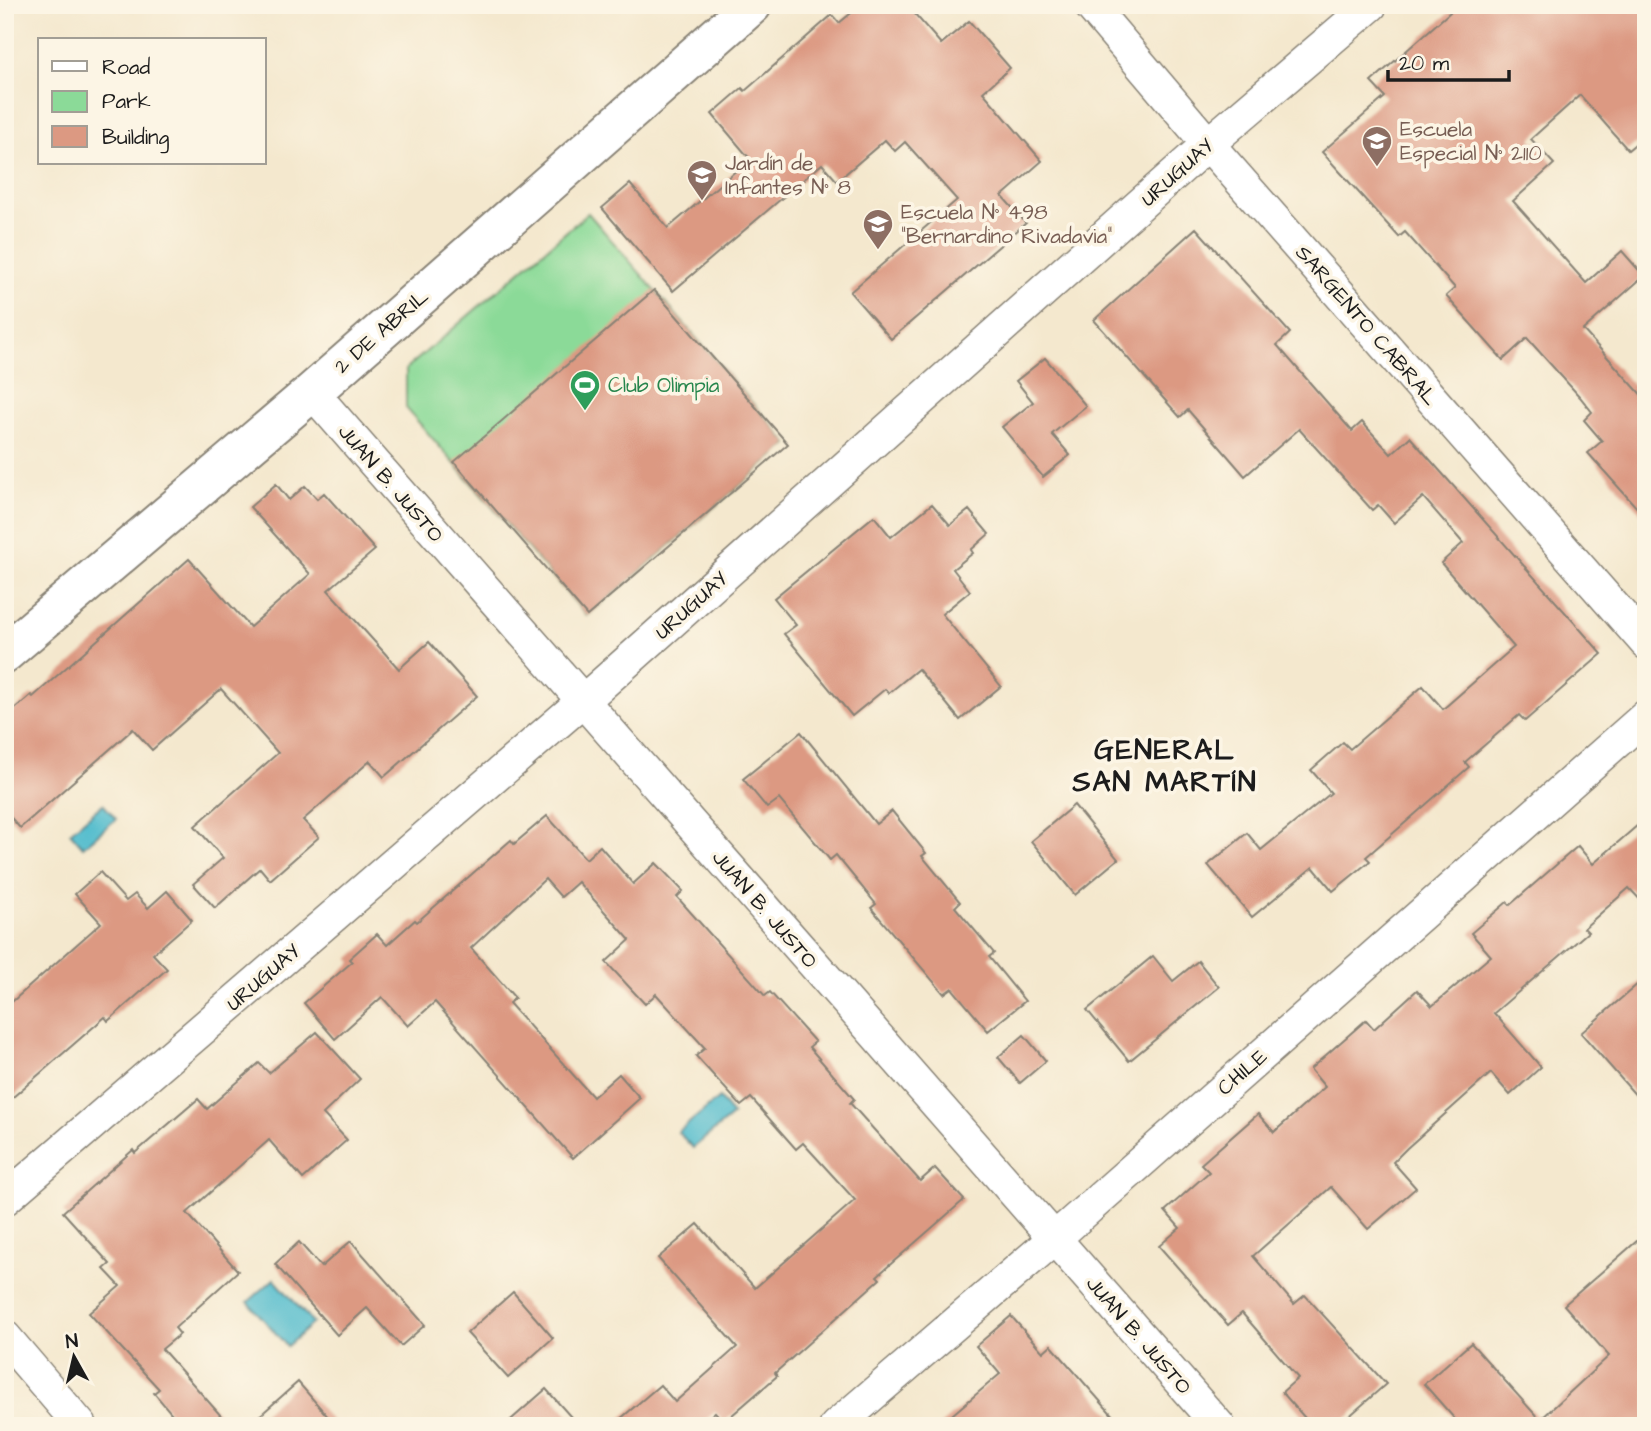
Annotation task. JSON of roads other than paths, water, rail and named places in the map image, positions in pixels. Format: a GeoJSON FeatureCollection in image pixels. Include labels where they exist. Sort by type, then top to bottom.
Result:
{"type":"FeatureCollection","features":[{"type":"Feature","properties":{"kind":"main road","name":"2 DE ABRIL"},"geometry":{"type":"LineString","coordinates":[[5,653],[312,392],[752,5]]}},
{"type":"Feature","properties":{"kind":"street","name":"SARGENTO CABRAL"},"geometry":{"type":"LineString","coordinates":[[1090,5],[1646,643]]}},
{"type":"Feature","properties":{"kind":"street","name":"URUGUAY"},"geometry":{"type":"LineString","coordinates":[[5,1199],[583,701],[1209,144],[1371,5]]}},
{"type":"Feature","properties":{"kind":"street","name":"JUAN B. JUSTO"},"geometry":{"type":"LineString","coordinates":[[312,392],[1219,1426]]}},
{"type":"Feature","properties":{"kind":"street","name":"CHILE"},"geometry":{"type":"LineString","coordinates":[[836,1426],[1055,1238],[1646,716]]}},
{"type":"Feature","properties":{"kind":"street"},"geometry":{"type":"LineString","coordinates":[[5,1337],[81,1426]]}},
{"type":"Feature","properties":{"kind":"water"},"geometry":{"type":"Polygon","coordinates":[[[103,804],[116,819],[83,847],[70,832],[103,804]]]}},
{"type":"Feature","properties":{"kind":"water"},"geometry":{"type":"Polygon","coordinates":[[[719,1098],[733,1115],[693,1148],[678,1132],[719,1098]]]}},
{"type":"Feature","properties":{"kind":"water"},"geometry":{"type":"Polygon","coordinates":[[[274,1279],[313,1323],[287,1346],[248,1302],[274,1279]]]}},
{"type":"Feature","properties":{"kind":"place","name":"Escuela Especial N° 2110"},"geometry":{"type":"Point","coordinates":[1377,168]}},
{"type":"Feature","properties":{"kind":"place","name":"Jardín de Infantes N° 8"},"geometry":{"type":"Point","coordinates":[702,202]}},
{"type":"Feature","properties":{"kind":"place","name":"Escuela N° 498 \"Bernardino Rivadavia\""},"geometry":{"type":"Point","coordinates":[878,251]}},
{"type":"Feature","properties":{"kind":"place","name":"Club Olimpia"},"geometry":{"type":"Point","coordinates":[585,412]}},
{"type":"Feature","properties":{"kind":"district","name":"GENERAL SAN MARTÍN"},"geometry":{"type":"Point","coordinates":[1165,765]}}]}
